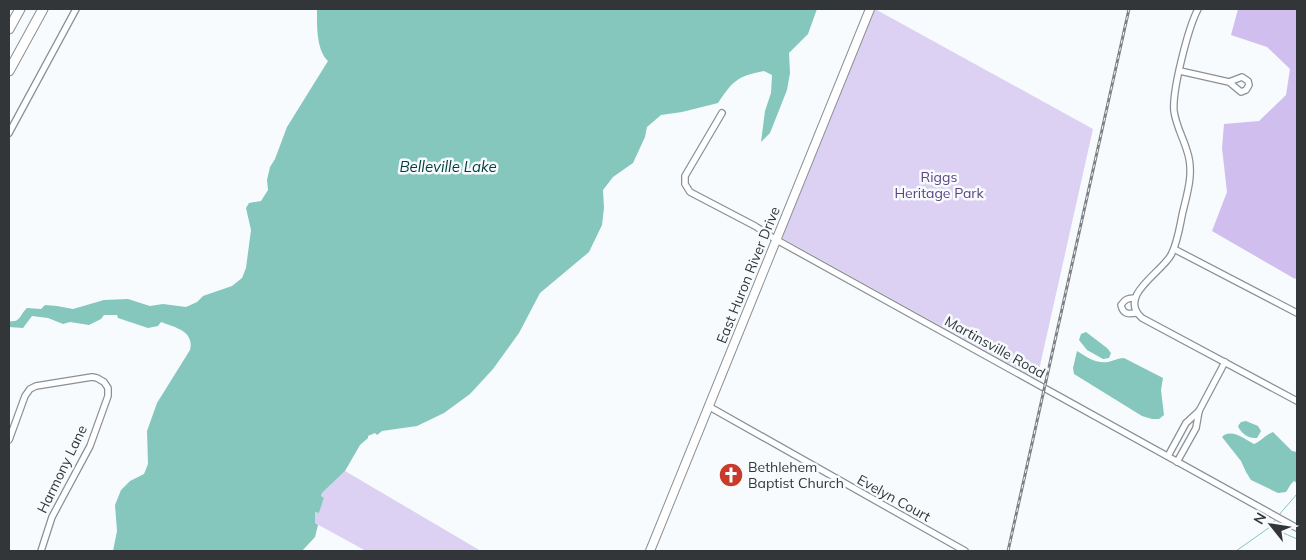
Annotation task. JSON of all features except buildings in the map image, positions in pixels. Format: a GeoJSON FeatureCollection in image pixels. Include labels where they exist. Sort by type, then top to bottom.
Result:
{"type":"FeatureCollection","features":[{"type":"Feature","properties":{"kind":"highway"},"geometry":{"type":"LineString","coordinates":[[9,18],[14,9]]}},
{"type":"Feature","properties":{"kind":"highway"},"geometry":{"type":"LineString","coordinates":[[9,29],[20,9]]}},
{"type":"Feature","properties":{"kind":"highway"},"geometry":{"type":"LineString","coordinates":[[9,71],[43,9]]}},
{"type":"Feature","properties":{"kind":"main road","name":"East Huron River Drive"},"geometry":{"type":"LineString","coordinates":[[650,551],[775,239],[870,9]]}},
{"type":"Feature","properties":{"kind":"street"},"geometry":{"type":"LineString","coordinates":[[9,133],[76,9]]}},
{"type":"Feature","properties":{"kind":"street"},"geometry":{"type":"LineString","coordinates":[[1198,9],[1189,28],[1174,110],[1177,127],[1190,164],[1190,181],[1174,249],[1168,260],[1134,298],[1134,305],[1142,318],[1297,401]]}},
{"type":"Feature","properties":{"kind":"street"},"geometry":{"type":"LineString","coordinates":[[1180,71],[1229,82]]}},
{"type":"Feature","properties":{"kind":"street","name":"Martinsville Road"},"geometry":{"type":"LineString","coordinates":[[722,113],[685,176],[685,184],[690,192],[755,226],[775,239],[1297,528]]}},
{"type":"Feature","properties":{"kind":"street"},"geometry":{"type":"LineString","coordinates":[[1174,249],[1297,314]]}},
{"type":"Feature","properties":{"kind":"street"},"geometry":{"type":"LineString","coordinates":[[1134,298],[1124,300],[1121,305],[1124,312],[1138,314]]}},
{"type":"Feature","properties":{"kind":"street"},"geometry":{"type":"LineString","coordinates":[[1177,462],[1196,428],[1199,411],[1225,362]]}},
{"type":"Feature","properties":{"kind":"street","name":"Harmony Lane"},"geometry":{"type":"LineString","coordinates":[[9,440],[25,396],[32,387],[92,378],[100,379],[107,386],[108,396],[90,446],[57,506],[41,551]]}},
{"type":"Feature","properties":{"kind":"street","name":"Evelyn Court"},"geometry":{"type":"LineString","coordinates":[[708,406],[965,551]]}},
{"type":"Feature","properties":{"kind":"street"},"geometry":{"type":"LineString","coordinates":[[1168,456],[1186,423],[1199,411]]}},
{"type":"Feature","properties":{"kind":"green space","name":"Riggs Heritage Park"},"geometry":{"type":"Polygon","coordinates":[[[875,9],[1093,129],[1037,379],[782,238],[875,9]]]}},
{"type":"Feature","properties":{"kind":"green space"},"geometry":{"type":"Polygon","coordinates":[[[345,471],[481,551],[366,551],[315,523],[315,512],[319,513],[324,498],[320,497],[322,493],[345,471]]]}},
{"type":"Feature","properties":{"kind":"shaded area"},"geometry":{"type":"Polygon","coordinates":[[[1238,9],[1297,9],[1297,277],[1295,279],[1212,231],[1227,192],[1222,148],[1224,124],[1259,121],[1286,95],[1290,69],[1267,47],[1231,35],[1238,9]]]}},
{"type":"Feature","properties":{"kind":"water","name":"Belleville Lake"},"geometry":{"type":"Polygon","coordinates":[[[317,9],[817,9],[808,34],[789,53],[790,73],[787,90],[770,133],[761,142],[765,111],[771,93],[772,75],[764,71],[748,75],[736,81],[718,103],[661,115],[647,127],[645,137],[633,163],[613,177],[603,190],[604,208],[602,225],[589,252],[540,293],[519,333],[493,369],[470,394],[444,413],[417,426],[382,431],[377,435],[375,433],[368,436],[360,445],[345,471],[322,493],[321,496],[324,498],[319,513],[315,512],[315,523],[318,525],[315,537],[302,551],[113,551],[117,531],[115,505],[121,490],[130,481],[144,474],[148,464],[147,431],[157,403],[190,350],[189,338],[177,328],[161,322],[158,326],[148,328],[118,318],[117,315],[104,315],[101,319],[89,325],[70,322],[63,324],[48,318],[32,316],[23,328],[9,327],[9,321],[16,321],[27,308],[41,309],[45,305],[73,309],[104,300],[128,299],[150,306],[163,304],[186,307],[197,302],[203,296],[232,286],[242,278],[246,268],[251,230],[246,208],[249,203],[261,201],[268,190],[267,180],[270,167],[287,127],[328,61],[319,44],[317,9]]]}},
{"type":"Feature","properties":{"kind":"water"},"geometry":{"type":"Polygon","coordinates":[[[1086,332],[1107,348],[1111,353],[1109,358],[1103,359],[1087,350],[1079,340],[1081,334],[1086,332]]]}},
{"type":"Feature","properties":{"kind":"water"},"geometry":{"type":"Polygon","coordinates":[[[1077,351],[1092,360],[1100,362],[1124,358],[1163,378],[1161,390],[1164,415],[1159,419],[1142,416],[1074,374],[1073,368],[1077,351]]]}},
{"type":"Feature","properties":{"kind":"water"},"geometry":{"type":"Polygon","coordinates":[[[1246,421],[1258,426],[1261,431],[1257,438],[1248,436],[1239,429],[1238,426],[1241,422],[1246,421]]]}},
{"type":"Feature","properties":{"kind":"water"},"geometry":{"type":"Polygon","coordinates":[[[1273,432],[1292,451],[1297,452],[1297,483],[1294,481],[1286,492],[1278,493],[1251,480],[1241,461],[1222,437],[1233,434],[1254,444],[1273,432]]]}},
{"type":"Feature","properties":{"kind":"waterway"},"geometry":{"type":"LineString","coordinates":[[1278,516],[1297,494]]}},
{"type":"Feature","properties":{"kind":"waterway"},"geometry":{"type":"LineString","coordinates":[[1236,551],[1270,527],[1276,519]]}},
{"type":"Feature","properties":{"kind":"waterway"},"geometry":{"type":"LineString","coordinates":[[1270,527],[1297,539]]}},
{"type":"Feature","properties":{"kind":"railway"},"geometry":{"type":"LineString","coordinates":[[1008,551],[1129,9]]}},
{"type":"Feature","properties":{"kind":"place","name":"Bethlehem Baptist Church"},"geometry":{"type":"Point","coordinates":[731,475]}}]}
